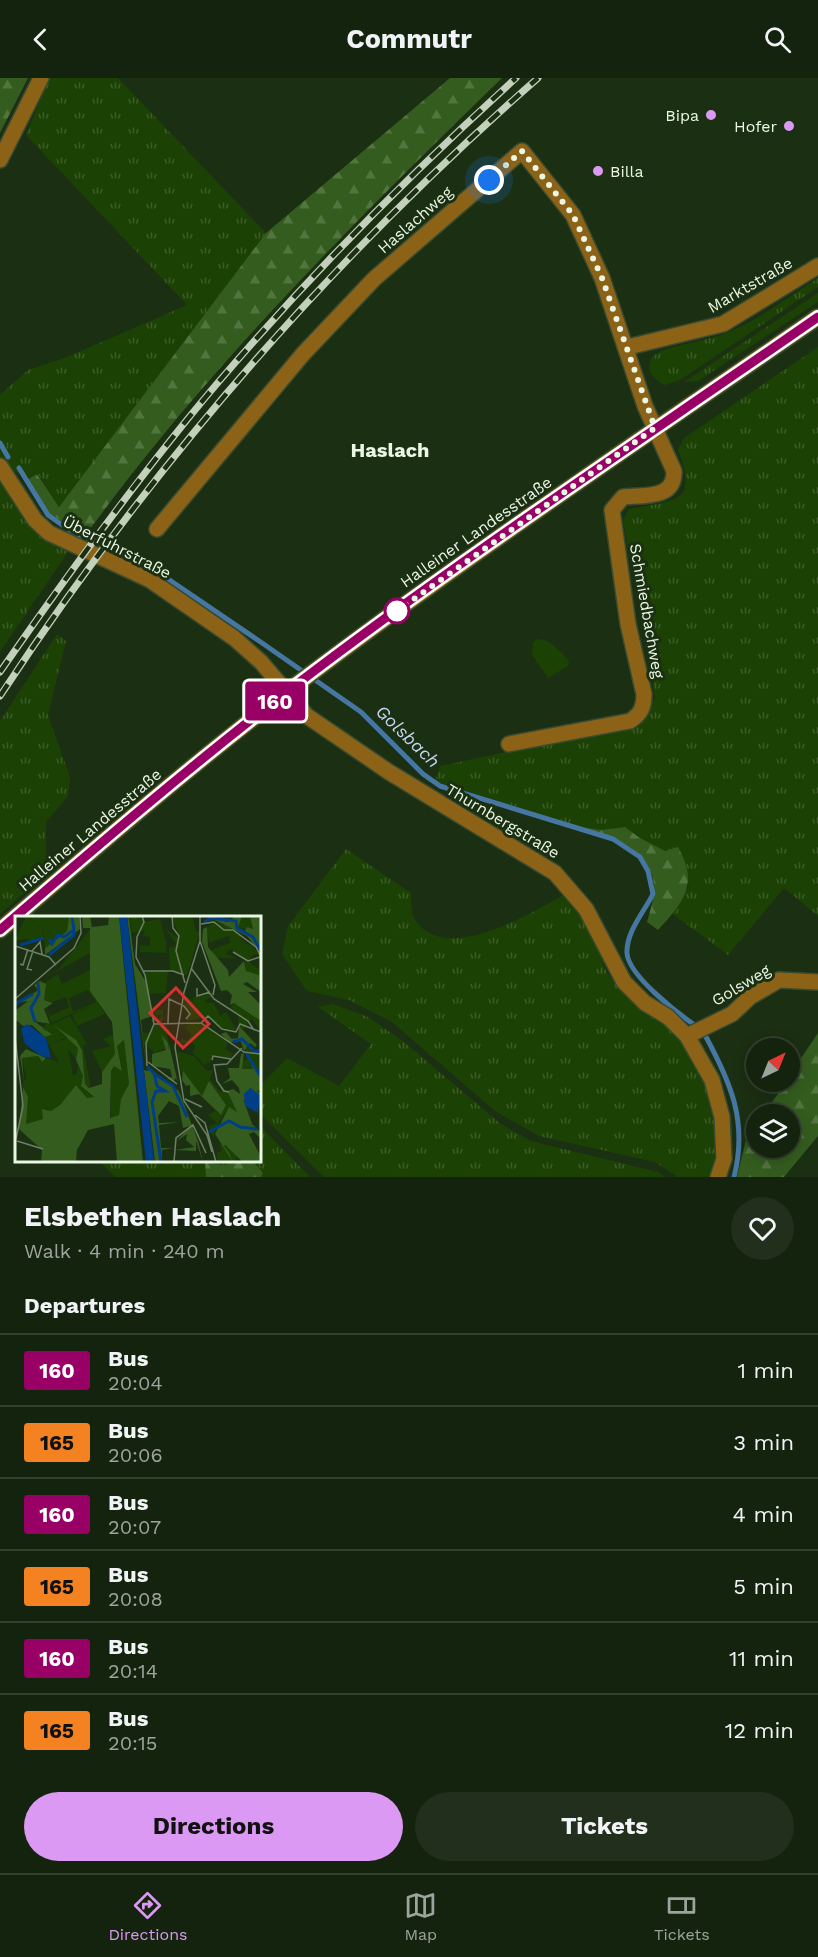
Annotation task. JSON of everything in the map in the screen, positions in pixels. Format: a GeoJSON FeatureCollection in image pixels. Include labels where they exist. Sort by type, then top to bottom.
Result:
{"type":"FeatureCollection","features":[{"type":"Feature","properties":{"kind":"main road","name":"Halleiner Landesstraße"},"geometry":{"type":"LineString","coordinates":[[16,916],[154,798],[291,688],[655,428],[818,317]]}},
{"type":"Feature","properties":{"kind":"main road","name":"Halleiner Landesstraße"},"geometry":{"type":"LineString","coordinates":[[0,930],[15,917]]}},
{"type":"Feature","properties":{"kind":"street"},"geometry":{"type":"LineString","coordinates":[[0,160],[41,78]]}},
{"type":"Feature","properties":{"kind":"street","name":"Haslachweg"},"geometry":{"type":"LineString","coordinates":[[157,529],[303,354],[374,279],[522,151],[573,215],[602,278],[628,348],[645,406],[655,428]]}},
{"type":"Feature","properties":{"kind":"street","name":"Marktstraße"},"geometry":{"type":"LineString","coordinates":[[628,348],[723,324],[818,266]]}},
{"type":"Feature","properties":{"kind":"street","name":"Schmiedbachweg"},"geometry":{"type":"LineString","coordinates":[[509,744],[630,721],[639,716],[644,704],[644,694],[628,624],[612,510],[623,497],[660,493],[669,489],[674,482],[674,471],[655,428]]}},
{"type":"Feature","properties":{"kind":"street","name":"Überfuhrstraße"},"geometry":{"type":"LineString","coordinates":[[0,466],[35,520],[49,533],[150,580],[234,638],[291,688]]}},
{"type":"Feature","properties":{"kind":"street","name":"Thurnbergstraße"},"geometry":{"type":"LineString","coordinates":[[291,688],[307,716],[389,772],[555,873],[586,909],[624,982],[645,1003],[668,1017],[687,1036],[712,1080],[722,1117],[723,1159],[718,1177]]}},
{"type":"Feature","properties":{"kind":"street","name":"Golsweg"},"geometry":{"type":"LineString","coordinates":[[687,1036],[732,1014],[750,997],[779,980],[818,982]]}},
{"type":"Feature","properties":{"kind":"green space"},"geometry":{"type":"Polygon","coordinates":[[[0,78],[28,78],[0,133],[0,78]]]}},
{"type":"Feature","properties":{"kind":"green space"},"geometry":{"type":"Polygon","coordinates":[[[49,78],[118,78],[266,233],[59,507],[38,474],[27,480],[6,464],[0,456],[0,395],[28,370],[67,357],[187,305],[26,135],[49,78]]]}},
{"type":"Feature","properties":{"kind":"green space"},"geometry":{"type":"Polygon","coordinates":[[[450,78],[502,78],[337,242],[232,355],[132,474],[85,536],[49,513],[27,480],[37,474],[59,507],[266,233],[450,78]]]}},
{"type":"Feature","properties":{"kind":"green space"},"geometry":{"type":"Polygon","coordinates":[[[818,278],[818,287],[680,380],[665,385],[652,374],[650,361],[658,353],[714,337],[742,326],[818,278]]]}},
{"type":"Feature","properties":{"kind":"green space"},"geometry":{"type":"Polygon","coordinates":[[[818,293],[818,302],[698,381],[684,382],[818,293]]]}},
{"type":"Feature","properties":{"kind":"green space"},"geometry":{"type":"Polygon","coordinates":[[[818,347],[818,916],[784,888],[728,955],[673,914],[689,886],[665,852],[625,827],[601,830],[580,827],[435,781],[440,766],[639,724],[655,698],[623,520],[629,509],[659,504],[679,497],[686,481],[678,450],[684,438],[818,347]]]}},
{"type":"Feature","properties":{"kind":"green space"},"geometry":{"type":"Polygon","coordinates":[[[0,475],[70,549],[0,652],[0,475]]]}},
{"type":"Feature","properties":{"kind":"green space"},"geometry":{"type":"Polygon","coordinates":[[[57,634],[66,641],[48,715],[70,777],[68,796],[46,822],[46,866],[40,879],[0,914],[0,721],[57,634]]]}},
{"type":"Feature","properties":{"kind":"green space"},"geometry":{"type":"Polygon","coordinates":[[[537,639],[555,646],[569,661],[568,666],[548,678],[532,655],[533,642],[537,639]]]}},
{"type":"Feature","properties":{"kind":"green space"},"geometry":{"type":"Polygon","coordinates":[[[580,827],[601,830],[625,827],[665,851],[678,847],[687,872],[686,892],[675,910],[658,930],[647,922],[654,885],[651,872],[645,862],[637,853],[615,839],[580,827]]]}},
{"type":"Feature","properties":{"kind":"green space"},"geometry":{"type":"Polygon","coordinates":[[[346,849],[411,893],[413,916],[426,931],[443,938],[464,937],[509,924],[564,895],[587,925],[606,971],[615,983],[636,1003],[667,1025],[682,1039],[694,1056],[703,1075],[713,1115],[716,1157],[714,1177],[678,1177],[655,1162],[539,1136],[495,1111],[392,1022],[349,1000],[307,991],[282,954],[288,926],[346,849]]]}},
{"type":"Feature","properties":{"kind":"green space"},"geometry":{"type":"Polygon","coordinates":[[[333,1004],[368,1017],[404,1042],[501,1124],[531,1141],[658,1172],[665,1177],[324,1177],[261,1115],[261,1085],[287,1058],[339,1086],[371,1044],[318,1007],[333,1004]]]}},
{"type":"Feature","properties":{"kind":"green space"},"geometry":{"type":"Polygon","coordinates":[[[818,1033],[818,1136],[800,1158],[800,1104],[771,1104],[779,1092],[800,1092],[800,1060],[818,1033]]]}},
{"type":"Feature","properties":{"kind":"green space"},"geometry":{"type":"Polygon","coordinates":[[[261,1127],[310,1177],[261,1177],[263,1173],[254,1162],[261,1162],[261,1127]]]}},
{"type":"Feature","properties":{"kind":"green space"},"geometry":{"type":"Polygon","coordinates":[[[746,1140],[746,1158],[800,1158],[784,1177],[737,1177],[746,1140]]]}},
{"type":"Feature","properties":{"kind":"green space"},"geometry":{"type":"Polygon","coordinates":[[[100,1162],[206,1162],[206,1177],[115,1177],[100,1162]]]}},
{"type":"Feature","properties":{"kind":"green space"},"geometry":{"type":"Polygon","coordinates":[[[205,1162],[225,1165],[229,1162],[254,1162],[263,1173],[261,1177],[206,1177],[205,1162]]]}},
{"type":"Feature","properties":{"kind":"green space"},"geometry":{"type":"Polygon","coordinates":[[[206,1162],[229,1162],[225,1165],[206,1162]]]}},
{"type":"Feature","properties":{"kind":"waterway","name":"Golsbach"},"geometry":{"type":"LineString","coordinates":[[0,443],[8,457]]}},
{"type":"Feature","properties":{"kind":"waterway","name":"Golsbach"},"geometry":{"type":"LineString","coordinates":[[19,468],[48,515],[72,532],[139,562],[171,581],[265,645],[361,712],[423,774],[440,786],[613,839],[640,857],[648,871],[653,894],[629,937],[627,945],[629,962],[655,993],[696,1026]]}},
{"type":"Feature","properties":{"kind":"waterway","name":"Golsbach"},"geometry":{"type":"LineString","coordinates":[[705,1035],[729,1087],[738,1121],[738,1157],[734,1177]]}},
{"type":"Feature","properties":{"kind":"railway"},"geometry":{"type":"LineString","coordinates":[[0,672],[104,526],[158,455],[250,345],[361,227],[437,151],[516,78]]}},
{"type":"Feature","properties":{"kind":"railway"},"geometry":{"type":"LineString","coordinates":[[0,696],[58,611],[119,528],[182,447],[248,369],[317,292],[388,219],[538,78]]}},
{"type":"Feature","properties":{"kind":"bus line","name":"160"},"geometry":{"type":"LineString","coordinates":[[16,916],[154,798],[297,684],[416,596],[818,317]]}},
{"type":"Feature","properties":{"kind":"bus line","name":"160"},"geometry":{"type":"LineString","coordinates":[[0,930],[15,917]]}},
{"type":"Feature","properties":{"kind":"place","name":"Bipa"},"geometry":{"type":"Point","coordinates":[711,115]}},
{"type":"Feature","properties":{"kind":"place","name":"Hofer"},"geometry":{"type":"Point","coordinates":[789,126]}},
{"type":"Feature","properties":{"kind":"place","name":"Billa"},"geometry":{"type":"Point","coordinates":[598,171]}},
{"type":"Feature","properties":{"kind":"district","name":"Haslach"},"geometry":{"type":"Point","coordinates":[390,450]}},
{"type":"Feature","properties":{"kind":"route"},"geometry":{"type":"LineString","coordinates":[[397,611],[655,428],[645,406],[628,348],[602,278],[573,215],[522,151],[489,180]]}}]}
